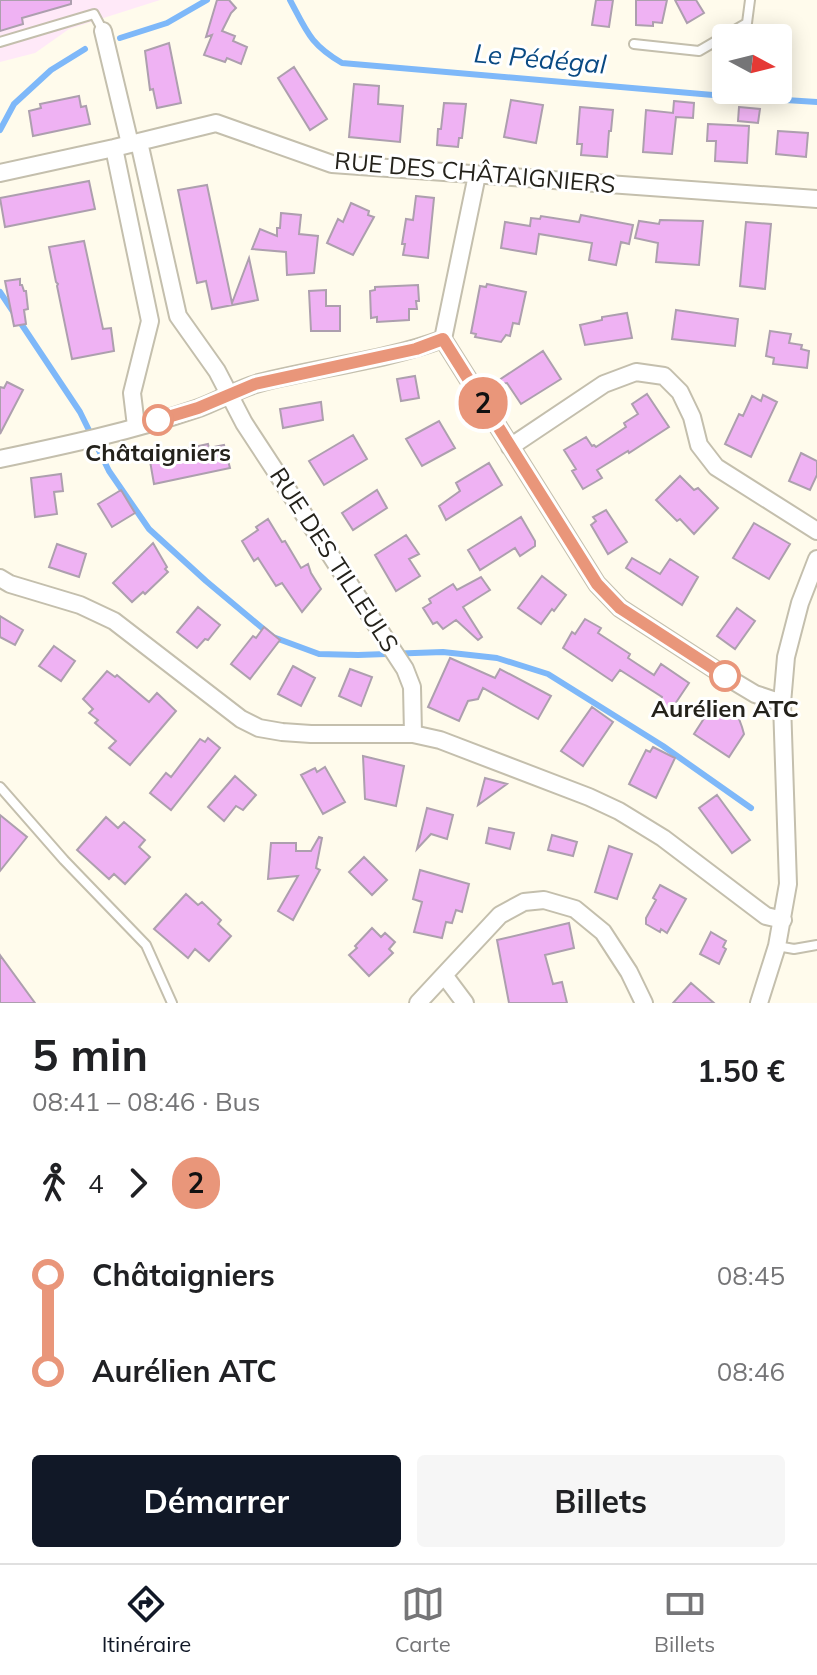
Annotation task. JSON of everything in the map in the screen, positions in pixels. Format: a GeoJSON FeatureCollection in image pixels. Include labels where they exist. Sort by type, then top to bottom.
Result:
{"type":"FeatureCollection","features":[{"type":"Feature","properties":{"kind":"street"},"geometry":{"type":"LineString","coordinates":[[103,31],[128,145],[178,316],[150,321]]}},
{"type":"Feature","properties":{"kind":"street","name":"RUE DES CHÂTAIGNIERS"},"geometry":{"type":"LineString","coordinates":[[0,173],[216,123],[332,164],[817,199]]}},
{"type":"Feature","properties":{"kind":"street"},"geometry":{"type":"LineString","coordinates":[[128,145],[150,321],[132,393],[136,426]]}},
{"type":"Feature","properties":{"kind":"street"},"geometry":{"type":"LineString","coordinates":[[477,175],[443,339],[597,584],[620,608],[755,694],[782,703]]}},
{"type":"Feature","properties":{"kind":"street","name":"RUE DES TILLEULS"},"geometry":{"type":"LineString","coordinates":[[178,316],[217,371],[244,423],[405,669],[412,687],[413,734]]}},
{"type":"Feature","properties":{"kind":"street"},"geometry":{"type":"LineString","coordinates":[[0,459],[74,443],[198,408],[255,384],[416,349],[443,339]]}},
{"type":"Feature","properties":{"kind":"street"},"geometry":{"type":"LineString","coordinates":[[510,447],[604,384],[636,372],[664,376],[680,392],[692,417],[699,445],[716,467],[817,531]]}},
{"type":"Feature","properties":{"kind":"street"},"geometry":{"type":"LineString","coordinates":[[759,1003],[777,946],[788,884],[782,703],[786,657],[800,603],[817,559]]}},
{"type":"Feature","properties":{"kind":"street"},"geometry":{"type":"LineString","coordinates":[[0,578],[10,584],[80,605],[114,621],[241,719],[259,728],[311,734],[413,734],[440,740],[589,797],[663,838],[766,916],[783,920]]}},
{"type":"Feature","properties":{"kind":"street"},"geometry":{"type":"LineString","coordinates":[[418,1003],[500,915],[524,902],[544,900],[575,909],[603,932],[629,972],[644,1003]]}},
{"type":"Feature","properties":{"kind":"street"},"geometry":{"type":"LineString","coordinates":[[444,975],[465,1003]]}},
{"type":"Feature","properties":{"kind":"lane"},"geometry":{"type":"LineString","coordinates":[[634,44],[699,51],[747,23],[750,0]]}},
{"type":"Feature","properties":{"kind":"lane"},"geometry":{"type":"LineString","coordinates":[[0,42],[94,14],[103,31]]}},
{"type":"Feature","properties":{"kind":"lane"},"geometry":{"type":"LineString","coordinates":[[0,787],[64,860],[146,945],[172,1003]]}},
{"type":"Feature","properties":{"kind":"lane"},"geometry":{"type":"LineString","coordinates":[[777,946],[794,949],[817,945]]}},
{"type":"Feature","properties":{"kind":"shaded area"},"geometry":{"type":"Polygon","coordinates":[[[0,0],[160,0],[69,29],[35,53],[0,62],[0,0]]]}},
{"type":"Feature","properties":{"kind":"building"},"geometry":{"type":"Polygon","coordinates":[[[0,0],[71,0],[71,4],[22,18],[23,24],[0,31],[0,0]]]}},
{"type":"Feature","properties":{"kind":"building"},"geometry":{"type":"Polygon","coordinates":[[[217,0],[229,0],[236,8],[222,31],[235,36],[233,41],[247,47],[241,64],[227,58],[225,62],[204,55],[212,35],[206,37],[217,0]]]}},
{"type":"Feature","properties":{"kind":"building"},"geometry":{"type":"Polygon","coordinates":[[[596,0],[613,0],[609,27],[592,25],[596,0]]]}},
{"type":"Feature","properties":{"kind":"building"},"geometry":{"type":"Polygon","coordinates":[[[636,0],[667,0],[662,23],[636,25],[636,0]]]}},
{"type":"Feature","properties":{"kind":"building"},"geometry":{"type":"Polygon","coordinates":[[[675,0],[696,0],[704,13],[687,23],[675,0]]]}},
{"type":"Feature","properties":{"kind":"building"},"geometry":{"type":"Polygon","coordinates":[[[169,43],[181,103],[157,108],[153,89],[150,90],[145,51],[169,43]]]}},
{"type":"Feature","properties":{"kind":"building"},"geometry":{"type":"Polygon","coordinates":[[[294,67],[327,119],[310,130],[278,78],[294,67]]]}},
{"type":"Feature","properties":{"kind":"building"},"geometry":{"type":"Polygon","coordinates":[[[354,84],[379,86],[378,104],[403,106],[400,142],[349,137],[354,84]]]}},
{"type":"Feature","properties":{"kind":"building"},"geometry":{"type":"Polygon","coordinates":[[[79,96],[81,107],[86,106],[90,124],[33,136],[29,111],[41,108],[40,104],[79,96]]]}},
{"type":"Feature","properties":{"kind":"building"},"geometry":{"type":"Polygon","coordinates":[[[511,100],[543,105],[536,143],[504,137],[511,100]]]}},
{"type":"Feature","properties":{"kind":"building"},"geometry":{"type":"Polygon","coordinates":[[[674,101],[694,103],[693,118],[676,117],[672,154],[643,152],[646,110],[673,113],[674,101]]]}},
{"type":"Feature","properties":{"kind":"building"},"geometry":{"type":"Polygon","coordinates":[[[444,103],[466,104],[458,147],[437,145],[444,103]]]}},
{"type":"Feature","properties":{"kind":"building"},"geometry":{"type":"Polygon","coordinates":[[[580,107],[613,110],[607,157],[581,155],[582,144],[577,144],[580,107]]]}},
{"type":"Feature","properties":{"kind":"building"},"geometry":{"type":"Polygon","coordinates":[[[739,107],[760,109],[758,123],[738,121],[739,107]]]}},
{"type":"Feature","properties":{"kind":"building"},"geometry":{"type":"Polygon","coordinates":[[[708,124],[749,126],[747,163],[715,161],[716,141],[707,141],[708,124]]]}},
{"type":"Feature","properties":{"kind":"building"},"geometry":{"type":"Polygon","coordinates":[[[778,131],[808,133],[806,157],[776,154],[778,131]]]}},
{"type":"Feature","properties":{"kind":"building"},"geometry":{"type":"Polygon","coordinates":[[[89,181],[95,209],[5,227],[0,198],[89,181]]]}},
{"type":"Feature","properties":{"kind":"building"},"geometry":{"type":"Polygon","coordinates":[[[207,185],[232,303],[249,258],[258,300],[212,309],[206,281],[197,283],[178,190],[207,185]]]}},
{"type":"Feature","properties":{"kind":"building"},"geometry":{"type":"Polygon","coordinates":[[[416,196],[434,198],[428,258],[403,255],[406,219],[413,220],[416,196]]]}},
{"type":"Feature","properties":{"kind":"building"},"geometry":{"type":"Polygon","coordinates":[[[351,203],[369,211],[368,215],[374,217],[353,255],[327,243],[338,219],[343,222],[351,203]]]}},
{"type":"Feature","properties":{"kind":"building"},"geometry":{"type":"Polygon","coordinates":[[[281,213],[301,215],[299,234],[318,236],[314,273],[287,275],[286,252],[252,249],[260,229],[277,236],[281,213]]]}},
{"type":"Feature","properties":{"kind":"building"},"geometry":{"type":"Polygon","coordinates":[[[581,215],[633,225],[629,244],[621,242],[616,265],[589,260],[592,243],[539,234],[536,254],[501,248],[505,222],[530,226],[531,218],[540,219],[541,216],[579,222],[581,215]]]}},
{"type":"Feature","properties":{"kind":"building"},"geometry":{"type":"Polygon","coordinates":[[[660,220],[703,221],[699,265],[656,262],[658,243],[635,238],[639,221],[659,224],[660,220]]]}},
{"type":"Feature","properties":{"kind":"building"},"geometry":{"type":"Polygon","coordinates":[[[746,222],[771,224],[765,289],[740,286],[746,222]]]}},
{"type":"Feature","properties":{"kind":"building"},"geometry":{"type":"Polygon","coordinates":[[[84,241],[103,329],[111,328],[114,351],[72,359],[49,247],[84,241]]]}},
{"type":"Feature","properties":{"kind":"building"},"geometry":{"type":"Polygon","coordinates":[[[20,279],[20,285],[26,291],[28,309],[24,310],[26,324],[14,326],[5,281],[20,279]]]}},
{"type":"Feature","properties":{"kind":"building"},"geometry":{"type":"Polygon","coordinates":[[[487,284],[526,292],[519,324],[513,323],[510,336],[506,335],[501,342],[475,337],[476,334],[471,333],[480,286],[486,287],[487,284]]]}},
{"type":"Feature","properties":{"kind":"building"},"geometry":{"type":"Polygon","coordinates":[[[418,285],[417,309],[409,309],[409,320],[377,322],[377,317],[371,318],[370,291],[375,287],[418,285]]]}},
{"type":"Feature","properties":{"kind":"building"},"geometry":{"type":"Polygon","coordinates":[[[326,290],[326,306],[340,306],[340,331],[311,331],[309,291],[326,290]]]}},
{"type":"Feature","properties":{"kind":"building"},"geometry":{"type":"Polygon","coordinates":[[[676,310],[738,319],[735,346],[672,339],[676,310]]]}},
{"type":"Feature","properties":{"kind":"building"},"geometry":{"type":"Polygon","coordinates":[[[627,313],[632,338],[585,345],[580,325],[627,313]]]}},
{"type":"Feature","properties":{"kind":"building"},"geometry":{"type":"Polygon","coordinates":[[[770,331],[791,334],[789,343],[802,345],[801,349],[809,351],[807,368],[773,364],[774,358],[766,356],[770,331]]]}},
{"type":"Feature","properties":{"kind":"building"},"geometry":{"type":"Polygon","coordinates":[[[543,351],[561,379],[521,404],[507,383],[490,386],[543,351]]]}},
{"type":"Feature","properties":{"kind":"building"},"geometry":{"type":"Polygon","coordinates":[[[415,376],[419,398],[401,401],[397,379],[415,376]]]}},
{"type":"Feature","properties":{"kind":"building"},"geometry":{"type":"Polygon","coordinates":[[[7,382],[23,390],[0,434],[0,387],[4,388],[7,382]]]}},
{"type":"Feature","properties":{"kind":"building"},"geometry":{"type":"Polygon","coordinates":[[[647,394],[669,427],[597,470],[602,478],[583,489],[572,471],[576,469],[564,450],[586,437],[596,447],[626,427],[624,423],[638,414],[632,404],[647,394]]]}},
{"type":"Feature","properties":{"kind":"building"},"geometry":{"type":"Polygon","coordinates":[[[763,395],[777,402],[751,457],[725,444],[739,414],[743,416],[752,396],[761,401],[763,395]]]}},
{"type":"Feature","properties":{"kind":"building"},"geometry":{"type":"Polygon","coordinates":[[[321,402],[323,420],[283,428],[280,409],[321,402]]]}},
{"type":"Feature","properties":{"kind":"building"},"geometry":{"type":"Polygon","coordinates":[[[439,421],[455,448],[422,466],[406,439],[439,421]]]}},
{"type":"Feature","properties":{"kind":"building"},"geometry":{"type":"Polygon","coordinates":[[[353,435],[367,459],[324,485],[309,461],[353,435]]]}},
{"type":"Feature","properties":{"kind":"building"},"geometry":{"type":"Polygon","coordinates":[[[208,444],[209,448],[224,445],[230,468],[154,484],[150,461],[163,458],[162,454],[208,444]]]}},
{"type":"Feature","properties":{"kind":"building"},"geometry":{"type":"Polygon","coordinates":[[[801,453],[817,461],[817,475],[810,490],[789,481],[801,453]]]}},
{"type":"Feature","properties":{"kind":"building"},"geometry":{"type":"Polygon","coordinates":[[[489,463],[502,485],[446,520],[439,506],[460,491],[456,483],[489,463]]]}},
{"type":"Feature","properties":{"kind":"building"},"geometry":{"type":"Polygon","coordinates":[[[61,474],[63,491],[54,492],[57,514],[35,517],[31,478],[61,474]]]}},
{"type":"Feature","properties":{"kind":"building"},"geometry":{"type":"Polygon","coordinates":[[[680,476],[694,490],[698,488],[718,508],[694,534],[656,500],[680,476]]]}},
{"type":"Feature","properties":{"kind":"building"},"geometry":{"type":"Polygon","coordinates":[[[121,490],[135,513],[112,527],[98,504],[121,490]]]}},
{"type":"Feature","properties":{"kind":"building"},"geometry":{"type":"Polygon","coordinates":[[[377,490],[387,508],[353,530],[342,513],[377,490]]]}},
{"type":"Feature","properties":{"kind":"building"},"geometry":{"type":"Polygon","coordinates":[[[606,510],[627,542],[608,554],[591,525],[596,521],[593,517],[606,510]]]}},
{"type":"Feature","properties":{"kind":"building"},"geometry":{"type":"Polygon","coordinates":[[[521,517],[535,546],[520,556],[515,548],[480,570],[468,550],[521,517]]]}},
{"type":"Feature","properties":{"kind":"building"},"geometry":{"type":"Polygon","coordinates":[[[268,519],[301,568],[308,564],[321,589],[302,612],[282,583],[276,586],[258,558],[254,561],[242,541],[268,519]]]}},
{"type":"Feature","properties":{"kind":"building"},"geometry":{"type":"Polygon","coordinates":[[[754,523],[790,544],[769,579],[733,558],[754,523]]]}},
{"type":"Feature","properties":{"kind":"building"},"geometry":{"type":"Polygon","coordinates":[[[406,535],[419,554],[409,559],[420,576],[396,591],[375,555],[406,535]]]}},
{"type":"Feature","properties":{"kind":"building"},"geometry":{"type":"Polygon","coordinates":[[[153,543],[168,572],[132,602],[113,583],[153,543]]]}},
{"type":"Feature","properties":{"kind":"building"},"geometry":{"type":"Polygon","coordinates":[[[57,544],[86,554],[79,577],[49,567],[57,544]]]}},
{"type":"Feature","properties":{"kind":"building"},"geometry":{"type":"Polygon","coordinates":[[[632,558],[660,574],[670,559],[698,577],[682,605],[626,568],[632,558]]]}},
{"type":"Feature","properties":{"kind":"building"},"geometry":{"type":"Polygon","coordinates":[[[542,576],[566,595],[541,624],[518,608],[542,576]]]}},
{"type":"Feature","properties":{"kind":"building"},"geometry":{"type":"Polygon","coordinates":[[[481,577],[490,590],[463,607],[482,637],[478,640],[456,620],[443,629],[437,622],[433,624],[423,608],[431,603],[429,599],[453,584],[457,590],[481,577]]]}},
{"type":"Feature","properties":{"kind":"building"},"geometry":{"type":"Polygon","coordinates":[[[198,607],[220,625],[197,648],[177,632],[198,607]]]}},
{"type":"Feature","properties":{"kind":"building"},"geometry":{"type":"Polygon","coordinates":[[[737,608],[755,621],[735,649],[717,636],[737,608]]]}},
{"type":"Feature","properties":{"kind":"building"},"geometry":{"type":"Polygon","coordinates":[[[0,616],[23,630],[15,645],[0,637],[0,616]]]}},
{"type":"Feature","properties":{"kind":"building"},"geometry":{"type":"Polygon","coordinates":[[[585,619],[601,628],[598,633],[630,654],[628,658],[654,675],[661,664],[689,683],[671,710],[660,703],[662,697],[620,670],[612,681],[563,648],[572,632],[575,634],[585,619]]]}},
{"type":"Feature","properties":{"kind":"building"},"geometry":{"type":"Polygon","coordinates":[[[264,627],[280,640],[250,679],[231,664],[264,627]]]}},
{"type":"Feature","properties":{"kind":"building"},"geometry":{"type":"Polygon","coordinates":[[[54,646],[75,661],[61,681],[39,666],[54,646]]]}},
{"type":"Feature","properties":{"kind":"building"},"geometry":{"type":"Polygon","coordinates":[[[450,658],[495,678],[500,669],[551,696],[538,719],[483,688],[478,699],[468,701],[459,721],[428,707],[450,658]]]}},
{"type":"Feature","properties":{"kind":"building"},"geometry":{"type":"Polygon","coordinates":[[[293,666],[315,678],[301,706],[278,694],[293,666]]]}},
{"type":"Feature","properties":{"kind":"building"},"geometry":{"type":"Polygon","coordinates":[[[350,669],[372,677],[361,706],[339,696],[350,669]]]}},
{"type":"Feature","properties":{"kind":"building"},"geometry":{"type":"Polygon","coordinates":[[[107,671],[115,677],[117,675],[149,702],[157,693],[176,711],[130,765],[109,748],[116,741],[95,723],[98,720],[89,713],[93,709],[83,699],[107,671]]]}},
{"type":"Feature","properties":{"kind":"building"},"geometry":{"type":"Polygon","coordinates":[[[714,703],[739,719],[744,734],[729,757],[694,734],[714,703]]]}},
{"type":"Feature","properties":{"kind":"building"},"geometry":{"type":"Polygon","coordinates":[[[592,707],[613,722],[583,766],[561,751],[592,707]]]}},
{"type":"Feature","properties":{"kind":"building"},"geometry":{"type":"Polygon","coordinates":[[[208,738],[220,748],[171,810],[150,793],[166,773],[171,777],[200,739],[205,742],[208,738]]]}},
{"type":"Feature","properties":{"kind":"building"},"geometry":{"type":"Polygon","coordinates":[[[653,747],[675,758],[656,798],[629,784],[646,750],[650,752],[653,747]]]}},
{"type":"Feature","properties":{"kind":"building"},"geometry":{"type":"Polygon","coordinates":[[[363,756],[404,766],[396,806],[365,799],[363,756]]]}},
{"type":"Feature","properties":{"kind":"building"},"geometry":{"type":"Polygon","coordinates":[[[325,767],[345,802],[323,814],[301,775],[325,767]]]}},
{"type":"Feature","properties":{"kind":"building"},"geometry":{"type":"Polygon","coordinates":[[[235,776],[256,795],[243,810],[236,806],[224,821],[208,807],[235,776]]]}},
{"type":"Feature","properties":{"kind":"building"},"geometry":{"type":"Polygon","coordinates":[[[485,778],[507,784],[478,805],[485,778]]]}},
{"type":"Feature","properties":{"kind":"building"},"geometry":{"type":"Polygon","coordinates":[[[717,795],[750,840],[732,853],[699,808],[717,795]]]}},
{"type":"Feature","properties":{"kind":"building"},"geometry":{"type":"Polygon","coordinates":[[[427,808],[453,815],[447,839],[431,834],[417,849],[427,808]]]}},
{"type":"Feature","properties":{"kind":"building"},"geometry":{"type":"Polygon","coordinates":[[[0,815],[27,837],[0,871],[0,815]]]}},
{"type":"Feature","properties":{"kind":"building"},"geometry":{"type":"Polygon","coordinates":[[[106,817],[118,828],[124,822],[145,840],[139,847],[150,857],[125,884],[114,874],[109,879],[77,850],[106,817]]]}},
{"type":"Feature","properties":{"kind":"building"},"geometry":{"type":"Polygon","coordinates":[[[489,828],[514,833],[510,849],[486,843],[489,828]]]}},
{"type":"Feature","properties":{"kind":"building"},"geometry":{"type":"Polygon","coordinates":[[[552,835],[577,842],[573,856],[548,850],[552,835]]]}},
{"type":"Feature","properties":{"kind":"building"},"geometry":{"type":"Polygon","coordinates":[[[319,837],[322,838],[316,868],[320,870],[293,920],[278,911],[298,876],[268,879],[271,843],[296,843],[296,851],[311,851],[319,837]]]}},
{"type":"Feature","properties":{"kind":"building"},"geometry":{"type":"Polygon","coordinates":[[[609,846],[632,854],[617,899],[595,892],[609,846]]]}},
{"type":"Feature","properties":{"kind":"building"},"geometry":{"type":"Polygon","coordinates":[[[364,857],[387,880],[372,895],[349,872],[364,857]]]}},
{"type":"Feature","properties":{"kind":"building"},"geometry":{"type":"Polygon","coordinates":[[[420,870],[469,884],[462,912],[456,910],[452,923],[446,922],[442,938],[414,932],[422,902],[413,899],[420,870]]]}},
{"type":"Feature","properties":{"kind":"building"},"geometry":{"type":"Polygon","coordinates":[[[660,885],[686,899],[667,933],[646,924],[660,885]]]}},
{"type":"Feature","properties":{"kind":"building"},"geometry":{"type":"Polygon","coordinates":[[[186,894],[198,905],[202,902],[221,920],[218,924],[231,936],[209,961],[195,949],[188,958],[154,929],[186,894]]]}},
{"type":"Feature","properties":{"kind":"building"},"geometry":{"type":"Polygon","coordinates":[[[569,923],[574,948],[545,955],[553,984],[562,982],[567,1003],[509,1003],[497,940],[569,923]]]}},
{"type":"Feature","properties":{"kind":"building"},"geometry":{"type":"Polygon","coordinates":[[[372,928],[381,937],[385,933],[395,942],[389,949],[393,953],[369,976],[349,955],[372,928]]]}},
{"type":"Feature","properties":{"kind":"building"},"geometry":{"type":"Polygon","coordinates":[[[711,932],[726,941],[719,964],[700,954],[711,932]]]}},
{"type":"Feature","properties":{"kind":"building"},"geometry":{"type":"Polygon","coordinates":[[[0,955],[35,1003],[0,1003],[0,955]]]}},
{"type":"Feature","properties":{"kind":"building"},"geometry":{"type":"Polygon","coordinates":[[[691,983],[714,1003],[673,1003],[691,983]]]}},
{"type":"Feature","properties":{"kind":"waterway"},"geometry":{"type":"LineString","coordinates":[[120,38],[167,23],[207,0]]}},
{"type":"Feature","properties":{"kind":"waterway","name":"Le Pédégal"},"geometry":{"type":"LineString","coordinates":[[290,0],[316,43],[342,63],[817,102]]}},
{"type":"Feature","properties":{"kind":"waterway"},"geometry":{"type":"LineString","coordinates":[[0,130],[14,104],[51,70],[85,49]]}},
{"type":"Feature","properties":{"kind":"waterway"},"geometry":{"type":"LineString","coordinates":[[0,292],[80,412],[109,471],[149,529],[273,637],[319,654],[443,652],[497,658],[548,674],[663,746],[751,808]]}},
{"type":"Feature","properties":{"kind":"bus line","name":"2"},"geometry":{"type":"LineString","coordinates":[[158,420],[198,408],[255,384],[416,349],[443,339],[597,584],[620,608],[725,676]]}},
{"type":"Feature","properties":{"kind":"place","name":"Châtaigniers"},"geometry":{"type":"Point","coordinates":[158,420]}},
{"type":"Feature","properties":{"kind":"place","name":"Aurélien ATC"},"geometry":{"type":"Point","coordinates":[725,676]}}]}
